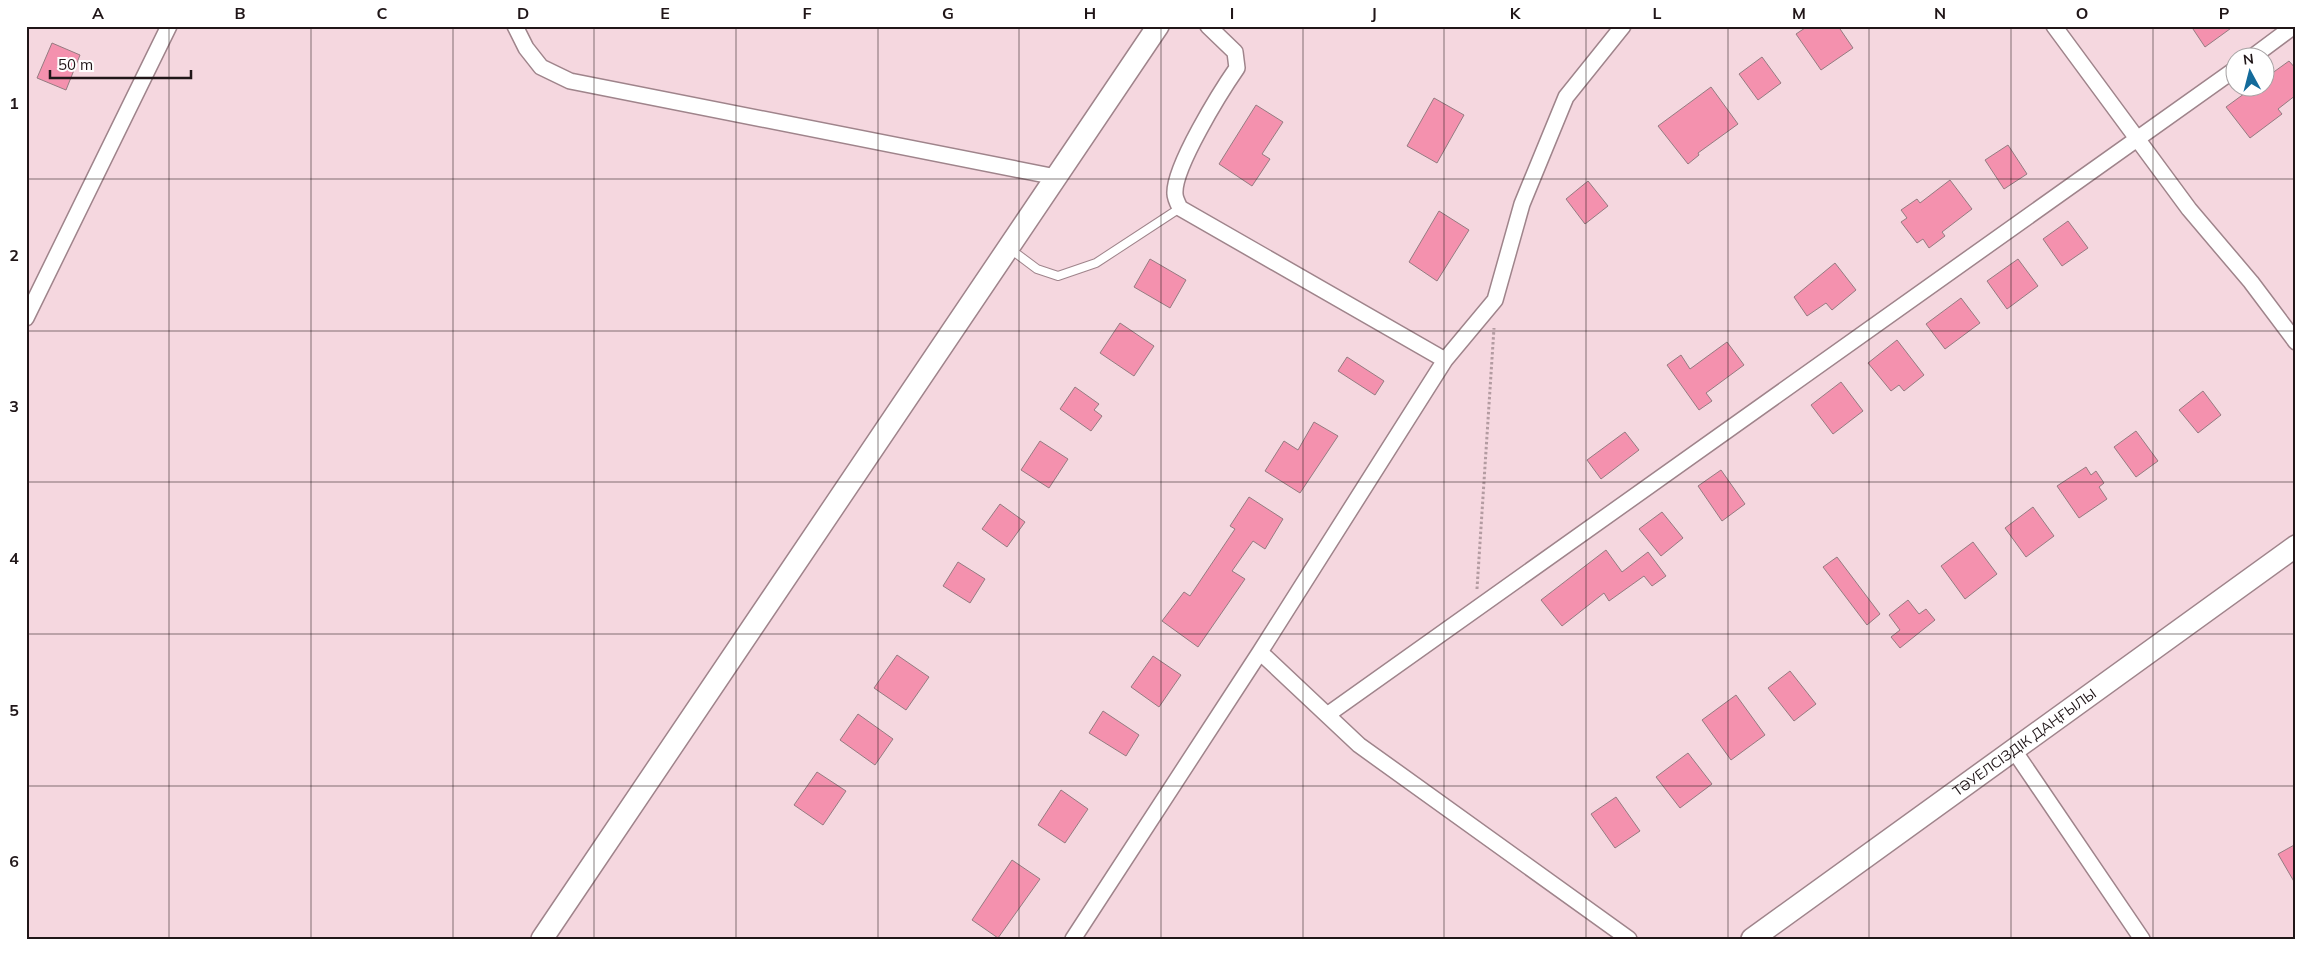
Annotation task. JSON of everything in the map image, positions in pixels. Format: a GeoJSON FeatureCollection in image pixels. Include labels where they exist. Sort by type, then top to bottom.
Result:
{"type":"FeatureCollection","features":[{"type":"Feature","properties":{"kind":"main road"},"geometry":{"type":"LineString","coordinates":[[542,939],[1158,26]]}},
{"type":"Feature","properties":{"kind":"main road","name":"ТӘУЕЛСІЗДІК ДАҢҒЫЛЫ"},"geometry":{"type":"LineString","coordinates":[[1752,939],[2296,546]]}},
{"type":"Feature","properties":{"kind":"street"},"geometry":{"type":"LineString","coordinates":[[26,318],[169,26]]}},
{"type":"Feature","properties":{"kind":"street"},"geometry":{"type":"LineString","coordinates":[[515,26],[526,48],[541,67],[570,82],[1056,177]]}},
{"type":"Feature","properties":{"kind":"street"},"geometry":{"type":"LineString","coordinates":[[1208,26],[1235,52],[1237,68],[1226,84],[1181,166],[1174,194],[1180,208],[1445,360]]}},
{"type":"Feature","properties":{"kind":"street"},"geometry":{"type":"LineString","coordinates":[[1073,939],[1260,652],[1445,360],[1495,300],[1522,204],[1566,97],[1623,26]]}},
{"type":"Feature","properties":{"kind":"street"},"geometry":{"type":"LineString","coordinates":[[2054,26],[2189,209],[2251,282],[2296,342]]}},
{"type":"Feature","properties":{"kind":"street"},"geometry":{"type":"LineString","coordinates":[[2264,48],[2294,26]]}},
{"type":"Feature","properties":{"kind":"street"},"geometry":{"type":"LineString","coordinates":[[1327,715],[2224,77]]}},
{"type":"Feature","properties":{"kind":"street"},"geometry":{"type":"LineString","coordinates":[[1260,652],[1359,745],[1629,939]]}},
{"type":"Feature","properties":{"kind":"street"},"geometry":{"type":"LineString","coordinates":[[2013,749],[2142,939]]}},
{"type":"Feature","properties":{"kind":"lane"},"geometry":{"type":"LineString","coordinates":[[1008,248],[1037,269],[1058,276],[1096,263],[1180,208]]}},
{"type":"Feature","properties":{"kind":"path"},"geometry":{"type":"LineString","coordinates":[[1475,608],[1495,300]]}},
{"type":"Feature","properties":{"kind":"building"},"geometry":{"type":"Polygon","coordinates":[[[1808,26],[1838,26],[1853,48],[1821,70],[1796,34],[1808,26]]]}},
{"type":"Feature","properties":{"kind":"building"},"geometry":{"type":"Polygon","coordinates":[[[2191,26],[2234,26],[2205,47],[2191,26]]]}},
{"type":"Feature","properties":{"kind":"building"},"geometry":{"type":"Polygon","coordinates":[[[52,43],[80,55],[66,90],[37,78],[52,43]]]}},
{"type":"Feature","properties":{"kind":"building"},"geometry":{"type":"Polygon","coordinates":[[[1762,57],[1781,83],[1758,100],[1739,74],[1762,57]]]}},
{"type":"Feature","properties":{"kind":"building"},"geometry":{"type":"Polygon","coordinates":[[[2289,61],[2296,69],[2296,95],[2278,109],[2282,114],[2250,138],[2226,107],[2238,98],[2274,98],[2274,72],[2289,61]]]}},
{"type":"Feature","properties":{"kind":"building"},"geometry":{"type":"Polygon","coordinates":[[[1711,87],[1738,124],[1698,153],[1699,155],[1688,164],[1658,126],[1711,87]]]}},
{"type":"Feature","properties":{"kind":"building"},"geometry":{"type":"Polygon","coordinates":[[[1434,98],[1464,115],[1437,163],[1407,146],[1434,98]]]}},
{"type":"Feature","properties":{"kind":"building"},"geometry":{"type":"Polygon","coordinates":[[[1256,105],[1283,122],[1262,154],[1270,159],[1252,186],[1219,164],[1256,105]]]}},
{"type":"Feature","properties":{"kind":"building"},"geometry":{"type":"Polygon","coordinates":[[[2008,145],[2027,174],[2004,189],[1985,160],[2008,145]]]}},
{"type":"Feature","properties":{"kind":"building"},"geometry":{"type":"Polygon","coordinates":[[[1950,180],[1972,209],[1942,232],[1945,236],[1929,248],[1923,239],[1917,243],[1901,222],[1907,218],[1901,210],[1917,199],[1920,203],[1950,180]]]}},
{"type":"Feature","properties":{"kind":"building"},"geometry":{"type":"Polygon","coordinates":[[[1588,181],[1608,206],[1585,224],[1566,199],[1588,181]]]}},
{"type":"Feature","properties":{"kind":"building"},"geometry":{"type":"Polygon","coordinates":[[[1439,211],[1469,230],[1437,281],[1409,262],[1439,211]]]}},
{"type":"Feature","properties":{"kind":"building"},"geometry":{"type":"Polygon","coordinates":[[[2068,221],[2088,248],[2062,266],[2043,239],[2068,221]]]}},
{"type":"Feature","properties":{"kind":"building"},"geometry":{"type":"Polygon","coordinates":[[[1150,259],[1186,280],[1170,308],[1134,287],[1150,259]]]}},
{"type":"Feature","properties":{"kind":"building"},"geometry":{"type":"Polygon","coordinates":[[[2018,259],[2038,286],[2007,309],[1987,281],[2018,259]]]}},
{"type":"Feature","properties":{"kind":"building"},"geometry":{"type":"Polygon","coordinates":[[[1835,263],[1856,290],[1832,310],[1826,303],[1807,316],[1794,297],[1835,263]]]}},
{"type":"Feature","properties":{"kind":"building"},"geometry":{"type":"Polygon","coordinates":[[[1961,298],[1980,323],[1945,349],[1926,324],[1961,298]]]}},
{"type":"Feature","properties":{"kind":"building"},"geometry":{"type":"Polygon","coordinates":[[[1120,323],[1154,346],[1134,376],[1100,353],[1120,323]]]}},
{"type":"Feature","properties":{"kind":"building"},"geometry":{"type":"Polygon","coordinates":[[[1897,340],[1924,375],[1904,391],[1899,385],[1891,391],[1868,363],[1897,340]]]}},
{"type":"Feature","properties":{"kind":"building"},"geometry":{"type":"Polygon","coordinates":[[[1727,342],[1744,365],[1706,393],[1712,401],[1699,410],[1667,365],[1681,355],[1690,369],[1727,342]]]}},
{"type":"Feature","properties":{"kind":"building"},"geometry":{"type":"Polygon","coordinates":[[[1347,357],[1384,381],[1375,395],[1338,371],[1347,357]]]}},
{"type":"Feature","properties":{"kind":"building"},"geometry":{"type":"Polygon","coordinates":[[[1841,382],[1863,411],[1833,434],[1811,405],[1841,382]]]}},
{"type":"Feature","properties":{"kind":"building"},"geometry":{"type":"Polygon","coordinates":[[[1075,387],[1099,404],[1094,410],[1102,416],[1091,431],[1060,409],[1075,387]]]}},
{"type":"Feature","properties":{"kind":"building"},"geometry":{"type":"Polygon","coordinates":[[[2203,391],[2221,415],[2198,433],[2179,410],[2203,391]]]}},
{"type":"Feature","properties":{"kind":"building"},"geometry":{"type":"Polygon","coordinates":[[[1314,422],[1338,436],[1300,493],[1265,471],[1284,441],[1298,450],[1314,422]]]}},
{"type":"Feature","properties":{"kind":"building"},"geometry":{"type":"Polygon","coordinates":[[[2136,431],[2158,461],[2136,477],[2114,447],[2136,431]]]}},
{"type":"Feature","properties":{"kind":"building"},"geometry":{"type":"Polygon","coordinates":[[[1625,432],[1639,450],[1601,479],[1587,460],[1625,432]]]}},
{"type":"Feature","properties":{"kind":"building"},"geometry":{"type":"Polygon","coordinates":[[[1040,441],[1068,459],[1049,488],[1021,470],[1040,441]]]}},
{"type":"Feature","properties":{"kind":"building"},"geometry":{"type":"Polygon","coordinates":[[[2086,467],[2091,475],[2096,471],[2104,483],[2099,487],[2107,499],[2079,518],[2057,486],[2086,467]]]}},
{"type":"Feature","properties":{"kind":"building"},"geometry":{"type":"Polygon","coordinates":[[[1721,470],[1745,504],[1722,521],[1698,486],[1721,470]]]}},
{"type":"Feature","properties":{"kind":"building"},"geometry":{"type":"Polygon","coordinates":[[[1249,497],[1283,519],[1265,549],[1253,541],[1232,571],[1245,579],[1198,647],[1162,621],[1184,592],[1190,596],[1235,529],[1230,526],[1249,497]]]}},
{"type":"Feature","properties":{"kind":"building"},"geometry":{"type":"Polygon","coordinates":[[[1000,504],[1025,522],[1007,547],[982,529],[1000,504]]]}},
{"type":"Feature","properties":{"kind":"building"},"geometry":{"type":"Polygon","coordinates":[[[2033,507],[2054,536],[2026,557],[2005,528],[2033,507]]]}},
{"type":"Feature","properties":{"kind":"building"},"geometry":{"type":"Polygon","coordinates":[[[1662,512],[1683,538],[1661,556],[1639,529],[1662,512]]]}},
{"type":"Feature","properties":{"kind":"building"},"geometry":{"type":"Polygon","coordinates":[[[1973,542],[1997,574],[1965,599],[1941,566],[1973,542]]]}},
{"type":"Feature","properties":{"kind":"building"},"geometry":{"type":"Polygon","coordinates":[[[1606,550],[1622,572],[1648,552],[1666,576],[1652,586],[1644,576],[1609,601],[1604,593],[1562,626],[1541,600],[1606,550]]]}},
{"type":"Feature","properties":{"kind":"building"},"geometry":{"type":"Polygon","coordinates":[[[1837,557],[1880,614],[1867,625],[1823,567],[1837,557]]]}},
{"type":"Feature","properties":{"kind":"building"},"geometry":{"type":"Polygon","coordinates":[[[958,562],[985,579],[970,603],[943,586],[958,562]]]}},
{"type":"Feature","properties":{"kind":"building"},"geometry":{"type":"Polygon","coordinates":[[[1908,600],[1919,614],[1926,609],[1935,620],[1900,648],[1891,637],[1900,630],[1889,615],[1908,600]]]}},
{"type":"Feature","properties":{"kind":"building"},"geometry":{"type":"Polygon","coordinates":[[[897,655],[929,677],[906,710],[874,688],[897,655]]]}},
{"type":"Feature","properties":{"kind":"building"},"geometry":{"type":"Polygon","coordinates":[[[1153,656],[1181,675],[1159,707],[1131,687],[1153,656]]]}},
{"type":"Feature","properties":{"kind":"building"},"geometry":{"type":"Polygon","coordinates":[[[1790,671],[1816,704],[1794,721],[1768,688],[1790,671]]]}},
{"type":"Feature","properties":{"kind":"building"},"geometry":{"type":"Polygon","coordinates":[[[1736,695],[1765,735],[1731,760],[1702,720],[1736,695]]]}},
{"type":"Feature","properties":{"kind":"building"},"geometry":{"type":"Polygon","coordinates":[[[1103,711],[1139,735],[1126,756],[1089,733],[1103,711]]]}},
{"type":"Feature","properties":{"kind":"building"},"geometry":{"type":"Polygon","coordinates":[[[858,714],[893,739],[875,765],[840,740],[858,714]]]}},
{"type":"Feature","properties":{"kind":"building"},"geometry":{"type":"Polygon","coordinates":[[[1688,753],[1712,784],[1680,808],[1656,777],[1688,753]]]}},
{"type":"Feature","properties":{"kind":"building"},"geometry":{"type":"Polygon","coordinates":[[[817,772],[846,791],[823,825],[794,805],[817,772]]]}},
{"type":"Feature","properties":{"kind":"building"},"geometry":{"type":"Polygon","coordinates":[[[1061,790],[1088,809],[1065,843],[1038,825],[1061,790]]]}},
{"type":"Feature","properties":{"kind":"building"},"geometry":{"type":"Polygon","coordinates":[[[1616,797],[1640,831],[1615,848],[1591,814],[1616,797]]]}},
{"type":"Feature","properties":{"kind":"building"},"geometry":{"type":"Polygon","coordinates":[[[2296,844],[2296,885],[2278,854],[2296,844]]]}},
{"type":"Feature","properties":{"kind":"building"},"geometry":{"type":"Polygon","coordinates":[[[1012,860],[1040,879],[998,938],[972,920],[1012,860]]]}}]}
